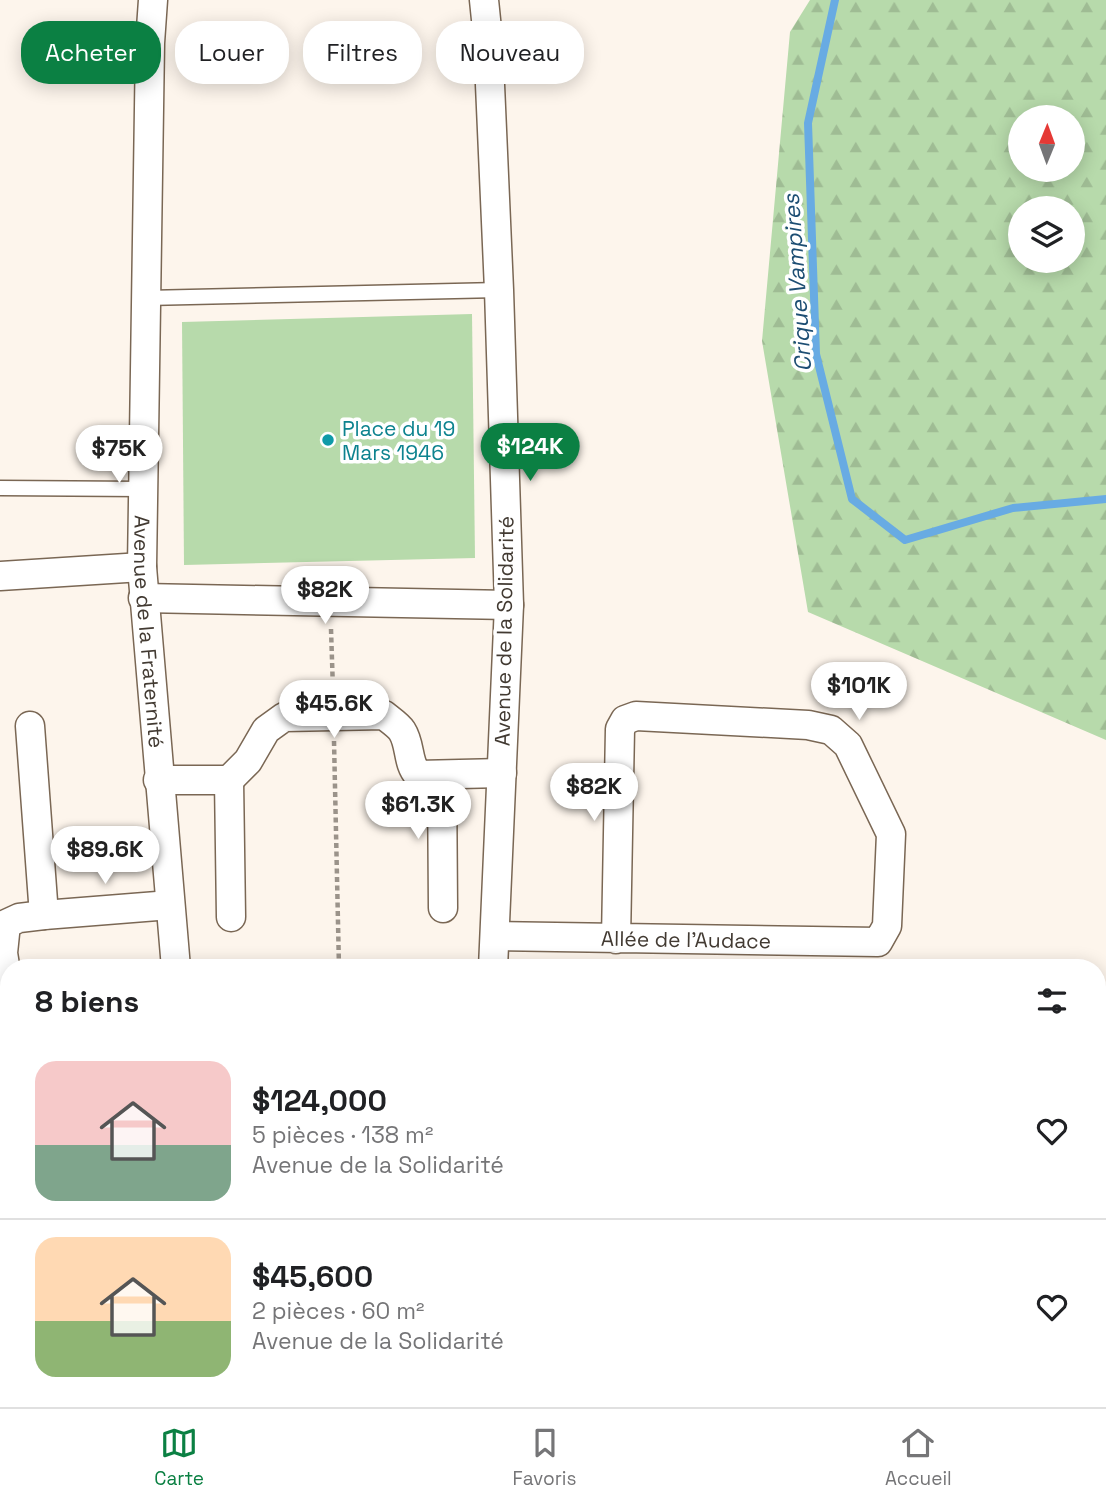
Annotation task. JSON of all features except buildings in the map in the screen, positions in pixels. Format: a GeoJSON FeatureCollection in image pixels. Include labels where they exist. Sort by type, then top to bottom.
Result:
{"type":"FeatureCollection","features":[{"type":"Feature","properties":{"kind":"street","name":"Avenue de la Fraternité"},"geometry":{"type":"LineString","coordinates":[[153,0],[150,43],[142,567],[175,959]]}},
{"type":"Feature","properties":{"kind":"street","name":"Avenue de la Solidarité"},"geometry":{"type":"LineString","coordinates":[[484,0],[499,290],[509,605],[494,959]]}},
{"type":"Feature","properties":{"kind":"street"},"geometry":{"type":"LineString","coordinates":[[0,576],[142,567]]}},
{"type":"Feature","properties":{"kind":"street"},"geometry":{"type":"LineString","coordinates":[[143,598],[509,605]]}},
{"type":"Feature","properties":{"kind":"street"},"geometry":{"type":"LineString","coordinates":[[159,780],[229,780],[248,761],[266,730],[284,717],[384,715],[401,730],[408,745],[412,768],[418,775],[502,773]]}},
{"type":"Feature","properties":{"kind":"street","name":"Allée de l'Audace"},"geometry":{"type":"LineString","coordinates":[[495,936],[616,939],[878,942],[887,926],[891,834],[848,745],[831,730],[808,725],[636,716],[625,720],[621,729],[616,939]]}},
{"type":"Feature","properties":{"kind":"street"},"geometry":{"type":"LineString","coordinates":[[30,726],[44,915]]}},
{"type":"Feature","properties":{"kind":"street"},"geometry":{"type":"LineString","coordinates":[[442,775],[443,908]]}},
{"type":"Feature","properties":{"kind":"street"},"geometry":{"type":"LineString","coordinates":[[229,780],[231,916]]}},
{"type":"Feature","properties":{"kind":"street"},"geometry":{"type":"LineString","coordinates":[[4,959],[6,924],[19,918],[170,905]]}},
{"type":"Feature","properties":{"kind":"lane"},"geometry":{"type":"LineString","coordinates":[[146,298],[499,290]]}},
{"type":"Feature","properties":{"kind":"lane"},"geometry":{"type":"LineString","coordinates":[[0,488],[143,489]]}},
{"type":"Feature","properties":{"kind":"path"},"geometry":{"type":"LineString","coordinates":[[331,602],[339,959]]}},
{"type":"Feature","properties":{"kind":"green space"},"geometry":{"type":"Polygon","coordinates":[[[810,0],[1106,0],[1106,740],[808,612],[762,341],[790,32],[810,0]]]}},
{"type":"Feature","properties":{"kind":"green space","name":"Place du 19 Mars 1946"},"geometry":{"type":"Polygon","coordinates":[[[472,314],[475,558],[184,565],[182,322],[472,314]]]}},
{"type":"Feature","properties":{"kind":"waterway","name":"Crique Vampires"},"geometry":{"type":"LineString","coordinates":[[835,0],[808,123],[816,354],[852,499],[905,540],[1013,508],[1106,499]]}},
{"type":"Feature","properties":{"kind":"place","name":"Place du 19 Mars 1946"},"geometry":{"type":"Point","coordinates":[328,440]}}]}
